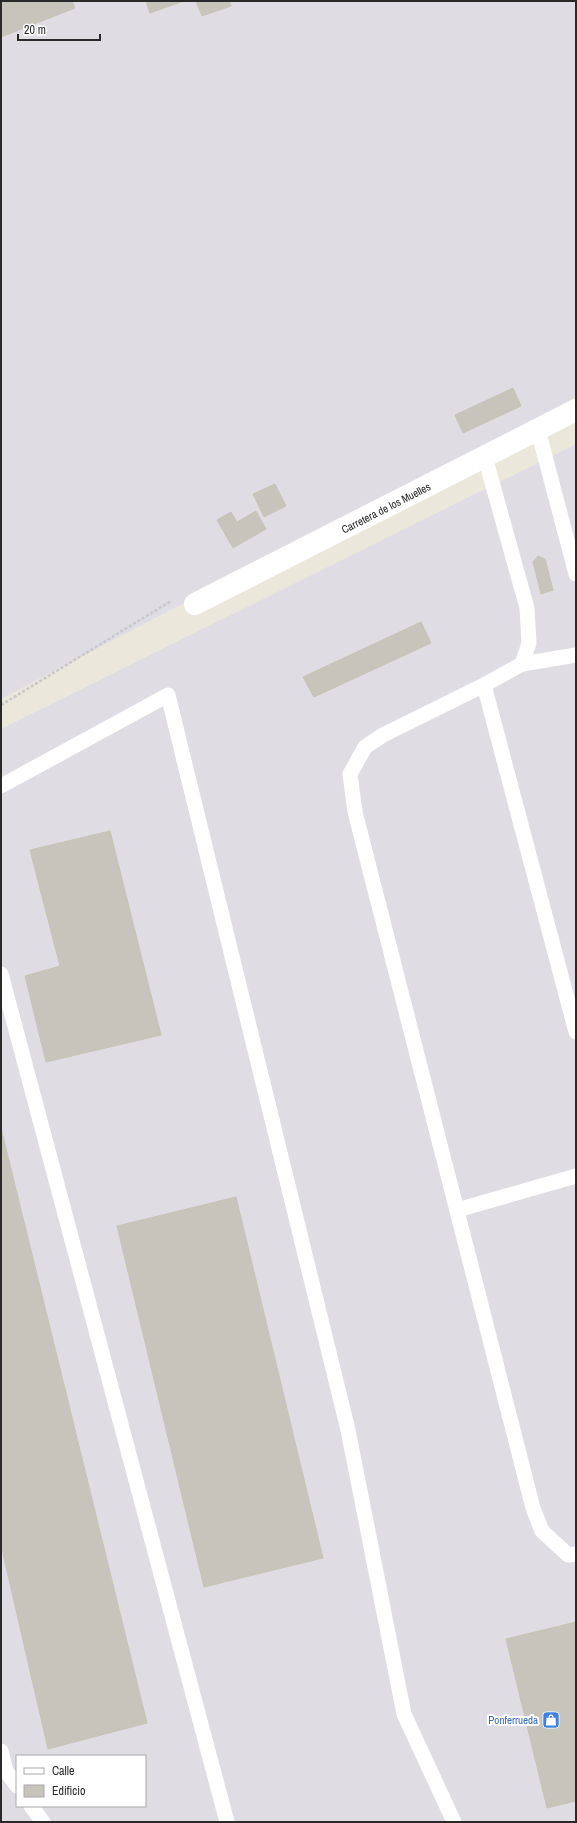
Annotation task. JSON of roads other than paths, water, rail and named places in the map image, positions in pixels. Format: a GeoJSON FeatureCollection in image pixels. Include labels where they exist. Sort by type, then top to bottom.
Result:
{"type":"FeatureCollection","features":[{"type":"Feature","properties":{"kind":"street","name":"Carretera de los Muelles"},"geometry":{"type":"LineString","coordinates":[[196,604],[576,410]]}},
{"type":"Feature","properties":{"kind":"lane"},"geometry":{"type":"LineString","coordinates":[[538,430],[576,574]]}},
{"type":"Feature","properties":{"kind":"lane"},"geometry":{"type":"LineString","coordinates":[[485,457],[527,608],[529,643],[522,664]]}},
{"type":"Feature","properties":{"kind":"lane"},"geometry":{"type":"LineString","coordinates":[[576,655],[522,664],[484,685],[383,735],[365,747],[350,774],[355,812],[533,1508],[542,1531],[568,1556],[576,1554]]}},
{"type":"Feature","properties":{"kind":"lane"},"geometry":{"type":"LineString","coordinates":[[484,685],[576,1032]]}},
{"type":"Feature","properties":{"kind":"lane"},"geometry":{"type":"LineString","coordinates":[[1,786],[168,695],[348,1430],[404,1714],[454,1822]]}},
{"type":"Feature","properties":{"kind":"lane"},"geometry":{"type":"LineString","coordinates":[[1,974],[227,1822]]}},
{"type":"Feature","properties":{"kind":"lane"},"geometry":{"type":"LineString","coordinates":[[457,1210],[576,1176]]}},
{"type":"Feature","properties":{"kind":"lane"},"geometry":{"type":"LineString","coordinates":[[1,1751],[6,1771],[16,1785]]}},
{"type":"Feature","properties":{"kind":"lane"},"geometry":{"type":"LineString","coordinates":[[32,1807],[43,1822]]}},
{"type":"Feature","properties":{"kind":"place","name":"Ponferrueda"},"geometry":{"type":"Point","coordinates":[551,1720]}}]}
